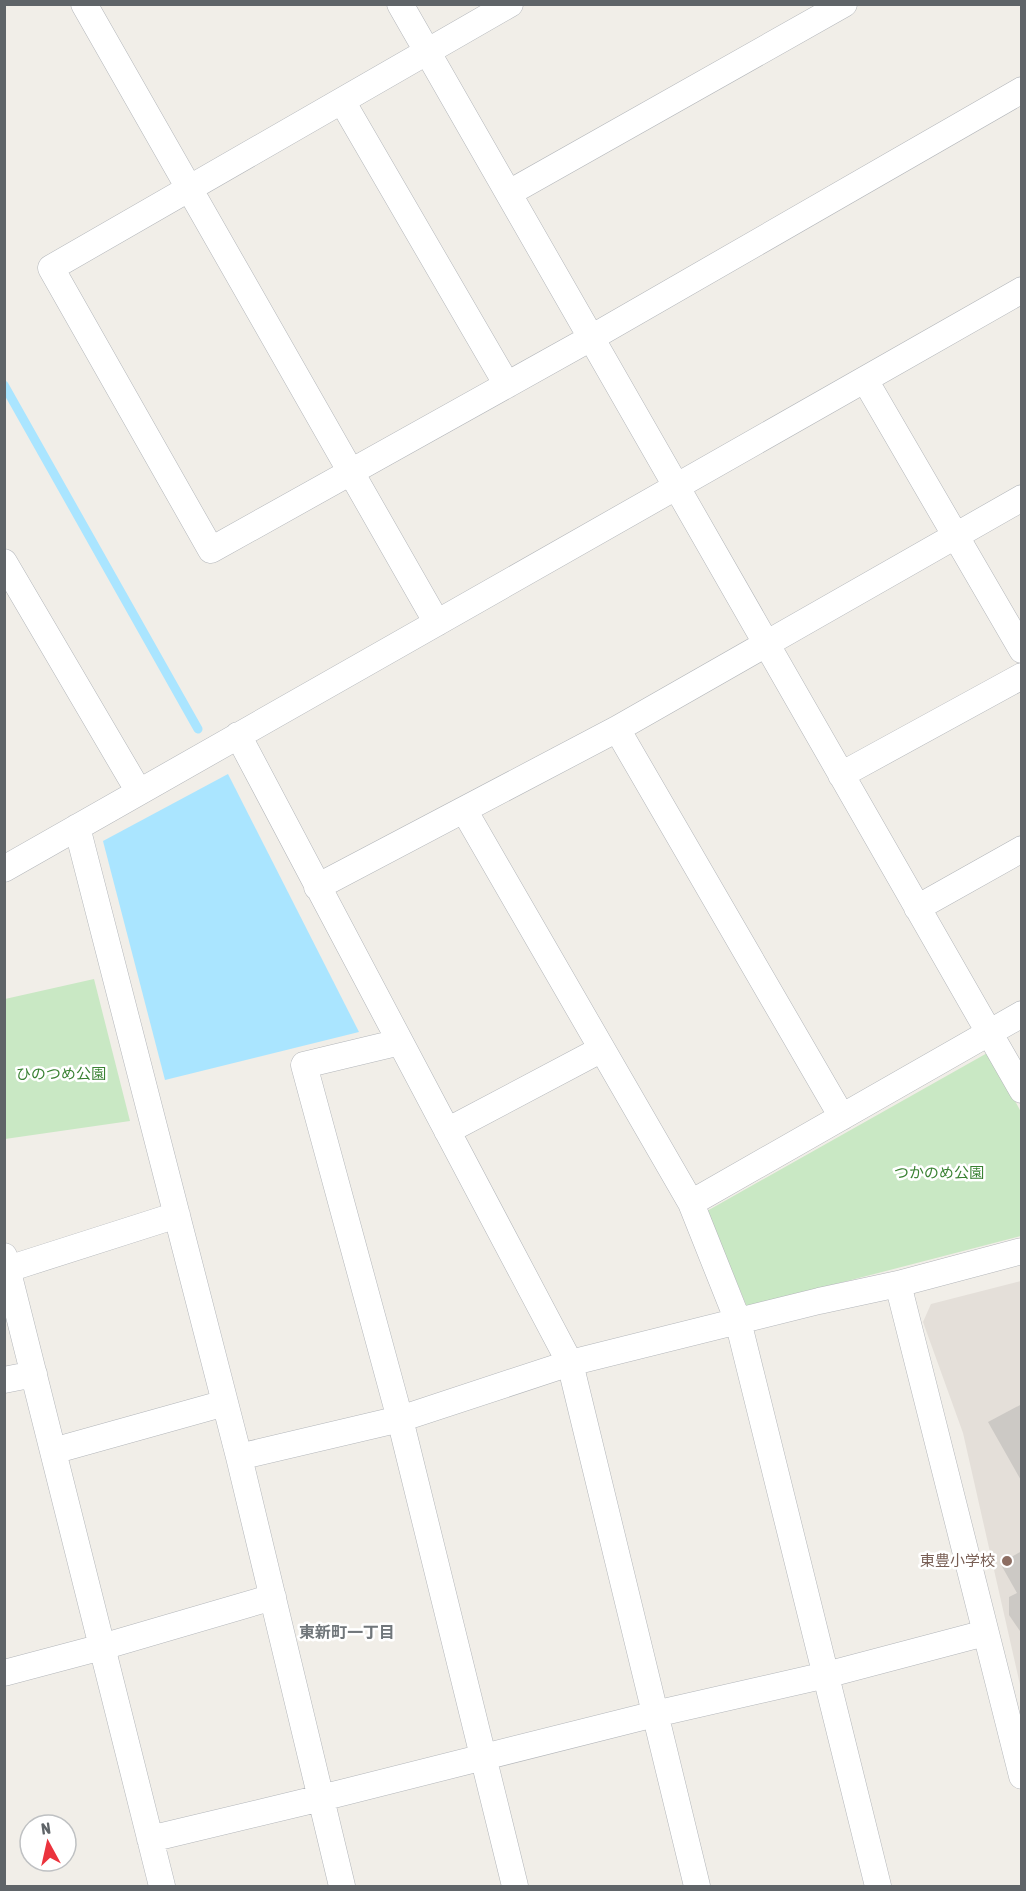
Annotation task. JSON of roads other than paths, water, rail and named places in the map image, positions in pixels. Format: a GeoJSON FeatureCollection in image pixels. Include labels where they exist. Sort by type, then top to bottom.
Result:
{"type":"FeatureCollection","features":[{"type":"Feature","properties":{"kind":"street"},"geometry":{"type":"LineString","coordinates":[[84,4],[437,623]]}},
{"type":"Feature","properties":{"kind":"street"},"geometry":{"type":"LineString","coordinates":[[400,4],[1022,1090]]}},
{"type":"Feature","properties":{"kind":"street"},"geometry":{"type":"LineString","coordinates":[[510,4],[51,268],[211,550],[591,338],[1022,90]]}},
{"type":"Feature","properties":{"kind":"street"},"geometry":{"type":"LineString","coordinates":[[509,193],[844,4]]}},
{"type":"Feature","properties":{"kind":"street"},"geometry":{"type":"LineString","coordinates":[[342,101],[507,385]]}},
{"type":"Feature","properties":{"kind":"street"},"geometry":{"type":"LineString","coordinates":[[4,868],[1022,290]]}},
{"type":"Feature","properties":{"kind":"street"},"geometry":{"type":"LineString","coordinates":[[865,380],[1022,650]]}},
{"type":"Feature","properties":{"kind":"street"},"geometry":{"type":"LineString","coordinates":[[317,887],[617,729],[1022,498]]}},
{"type":"Feature","properties":{"kind":"street"},"geometry":{"type":"LineString","coordinates":[[4,562],[139,792]]}},
{"type":"Feature","properties":{"kind":"street"},"geometry":{"type":"LineString","coordinates":[[841,775],[1022,676]]}},
{"type":"Feature","properties":{"kind":"street"},"geometry":{"type":"LineString","coordinates":[[617,729],[842,1117]]}},
{"type":"Feature","properties":{"kind":"street"},"geometry":{"type":"LineString","coordinates":[[238,735],[570,1363],[697,1887]]}},
{"type":"Feature","properties":{"kind":"street"},"geometry":{"type":"LineString","coordinates":[[464,810],[691,1203],[738,1321],[878,1887]]}},
{"type":"Feature","properties":{"kind":"street"},"geometry":{"type":"LineString","coordinates":[[77,827],[239,1457],[342,1887]]}},
{"type":"Feature","properties":{"kind":"street"},"geometry":{"type":"LineString","coordinates":[[917,908],[1022,849]]}},
{"type":"Feature","properties":{"kind":"street"},"geometry":{"type":"LineString","coordinates":[[691,1203],[1022,1014]]}},
{"type":"Feature","properties":{"kind":"street"},"geometry":{"type":"LineString","coordinates":[[400,1042],[304,1065],[400,1419],[515,1887]]}},
{"type":"Feature","properties":{"kind":"street"},"geometry":{"type":"LineString","coordinates":[[447,1131],[602,1049]]}},
{"type":"Feature","properties":{"kind":"street"},"geometry":{"type":"LineString","coordinates":[[162,1887],[6,1262],[177,1215]]}},
{"type":"Feature","properties":{"kind":"street"},"geometry":{"type":"LineString","coordinates":[[239,1457],[400,1419],[570,1363],[819,1301],[898,1284],[1022,1251]]}},
{"type":"Feature","properties":{"kind":"street"},"geometry":{"type":"LineString","coordinates":[[898,1284],[1022,1776]]}},
{"type":"Feature","properties":{"kind":"street"},"geometry":{"type":"LineString","coordinates":[[4,1380],[34,1374]]}},
{"type":"Feature","properties":{"kind":"street"},"geometry":{"type":"LineString","coordinates":[[53,1451],[225,1403]]}},
{"type":"Feature","properties":{"kind":"street"},"geometry":{"type":"LineString","coordinates":[[4,1674],[273,1597]]}},
{"type":"Feature","properties":{"kind":"street"},"geometry":{"type":"LineString","coordinates":[[150,1839],[655,1714],[826,1675],[986,1633]]}},
{"type":"Feature","properties":{"kind":"water"},"geometry":{"type":"Polygon","coordinates":[[[228,774],[359,1032],[165,1080],[103,841],[228,774]]]}},
{"type":"Feature","properties":{"kind":"waterway"},"geometry":{"type":"LineString","coordinates":[[4,385],[198,729]]}},
{"type":"Feature","properties":{"kind":"place","name":"東豊小学校"},"geometry":{"type":"Point","coordinates":[1007,1561]}},
{"type":"Feature","properties":{"kind":"district","name":"東新町一丁目"},"geometry":{"type":"Point","coordinates":[347,1632]}},
{"type":"Feature","properties":{"kind":"park label","name":"ひのつめ公園"},"geometry":{"type":"Point","coordinates":[61,1074]}},
{"type":"Feature","properties":{"kind":"park label","name":"つかのめ公園"},"geometry":{"type":"Point","coordinates":[939,1173]}}]}
